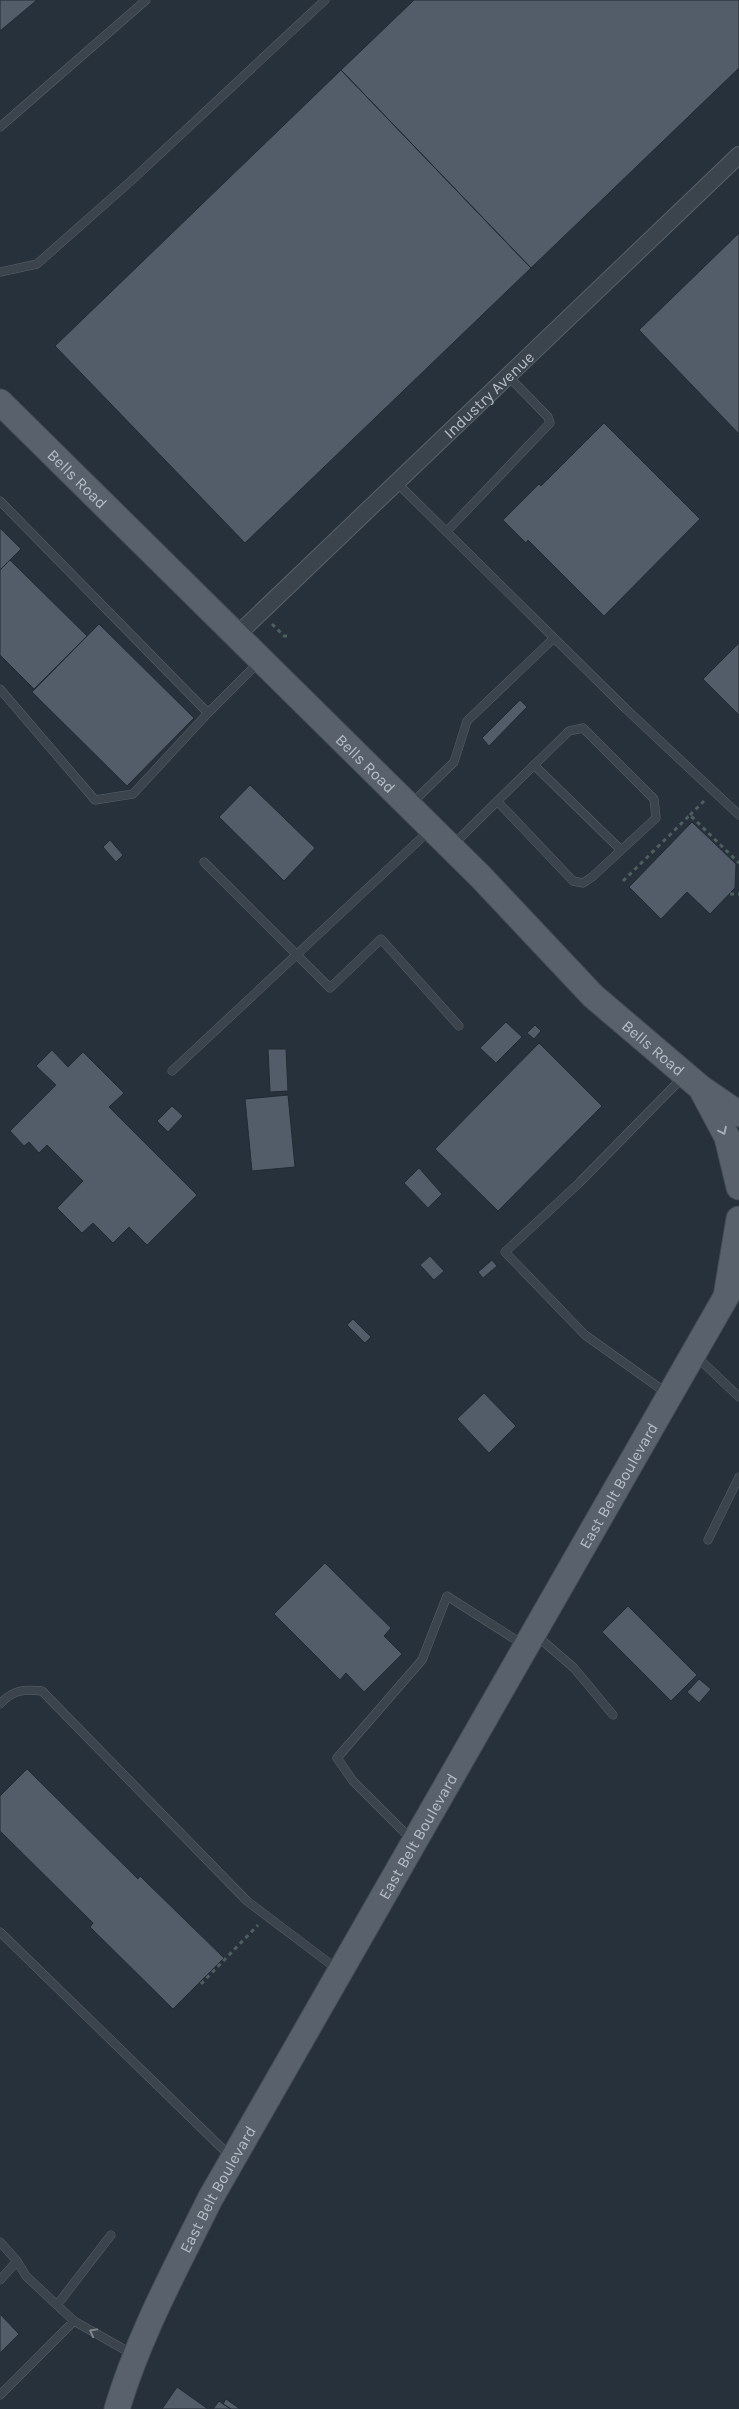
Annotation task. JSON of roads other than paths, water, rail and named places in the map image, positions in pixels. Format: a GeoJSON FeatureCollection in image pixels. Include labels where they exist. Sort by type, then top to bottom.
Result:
{"type":"FeatureCollection","features":[{"type":"Feature","properties":{"kind":"main road","name":"Bells Road"},"geometry":{"type":"LineString","coordinates":[[1,406],[237,635],[409,806],[593,996],[694,1081],[739,1114]]}},
{"type":"Feature","properties":{"kind":"main road"},"geometry":{"type":"LineString","coordinates":[[694,1081],[727,1137],[739,1187]]}},
{"type":"Feature","properties":{"kind":"main road"},"geometry":{"type":"LineString","coordinates":[[726,1296],[739,1219]]}},
{"type":"Feature","properties":{"kind":"main road","name":"East Belt Boulevard"},"geometry":{"type":"LineString","coordinates":[[117,2409],[151,2316],[210,2199],[739,1274]]}},
{"type":"Feature","properties":{"kind":"street","name":"Industry Avenue"},"geometry":{"type":"LineString","coordinates":[[237,635],[739,155]]}},
{"type":"Feature","properties":{"kind":"lane"},"geometry":{"type":"LineString","coordinates":[[0,127],[146,0]]}},
{"type":"Feature","properties":{"kind":"lane"},"geometry":{"type":"LineString","coordinates":[[0,272],[37,264],[139,173],[325,0]]}},
{"type":"Feature","properties":{"kind":"lane"},"geometry":{"type":"LineString","coordinates":[[447,531],[550,423],[548,417],[507,375]]}},
{"type":"Feature","properties":{"kind":"lane"},"geometry":{"type":"LineString","coordinates":[[396,482],[554,638],[739,815]]}},
{"type":"Feature","properties":{"kind":"lane"},"geometry":{"type":"LineString","coordinates":[[0,501],[208,713]]}},
{"type":"Feature","properties":{"kind":"lane"},"geometry":{"type":"LineString","coordinates":[[409,806],[454,762],[467,721],[554,638]]}},
{"type":"Feature","properties":{"kind":"lane"},"geometry":{"type":"LineString","coordinates":[[0,689],[95,800],[133,794],[208,713],[261,660]]}},
{"type":"Feature","properties":{"kind":"lane"},"geometry":{"type":"LineString","coordinates":[[450,847],[497,801],[569,731],[583,728],[654,800],[656,818],[592,877],[583,883],[573,881],[497,801]]}},
{"type":"Feature","properties":{"kind":"lane"},"geometry":{"type":"LineString","coordinates":[[534,765],[621,850]]}},
{"type":"Feature","properties":{"kind":"lane"},"geometry":{"type":"LineString","coordinates":[[732,809],[739,802]]}},
{"type":"Feature","properties":{"kind":"lane"},"geometry":{"type":"LineString","coordinates":[[172,1070],[432,829]]}},
{"type":"Feature","properties":{"kind":"lane"},"geometry":{"type":"LineString","coordinates":[[204,862],[330,988],[381,940],[459,1026]]}},
{"type":"Feature","properties":{"kind":"lane"},"geometry":{"type":"LineString","coordinates":[[669,1395],[585,1335],[505,1252],[579,1183],[694,1081]]}},
{"type":"Feature","properties":{"kind":"lane"},"geometry":{"type":"LineString","coordinates":[[693,1353],[739,1397]]}},
{"type":"Feature","properties":{"kind":"lane"},"geometry":{"type":"LineString","coordinates":[[708,1540],[739,1477]]}},
{"type":"Feature","properties":{"kind":"lane"},"geometry":{"type":"LineString","coordinates":[[414,1842],[353,1781],[337,1758],[422,1660],[448,1596],[530,1639],[574,1668],[613,1715]]}},
{"type":"Feature","properties":{"kind":"lane"},"geometry":{"type":"LineString","coordinates":[[0,1704],[10,1693],[25,1689],[42,1691],[247,1901],[340,1972]]}},
{"type":"Feature","properties":{"kind":"lane"},"geometry":{"type":"LineString","coordinates":[[0,1932],[233,2159]]}},
{"type":"Feature","properties":{"kind":"lane"},"geometry":{"type":"LineString","coordinates":[[56,2305],[111,2235]]}},
{"type":"Feature","properties":{"kind":"lane"},"geometry":{"type":"LineString","coordinates":[[0,2242],[17,2261],[26,2276],[74,2321],[136,2356]]}},
{"type":"Feature","properties":{"kind":"lane"},"geometry":{"type":"LineString","coordinates":[[0,2280],[17,2261]]}},
{"type":"Feature","properties":{"kind":"lane"},"geometry":{"type":"LineString","coordinates":[[0,2395],[74,2321]]}}]}
